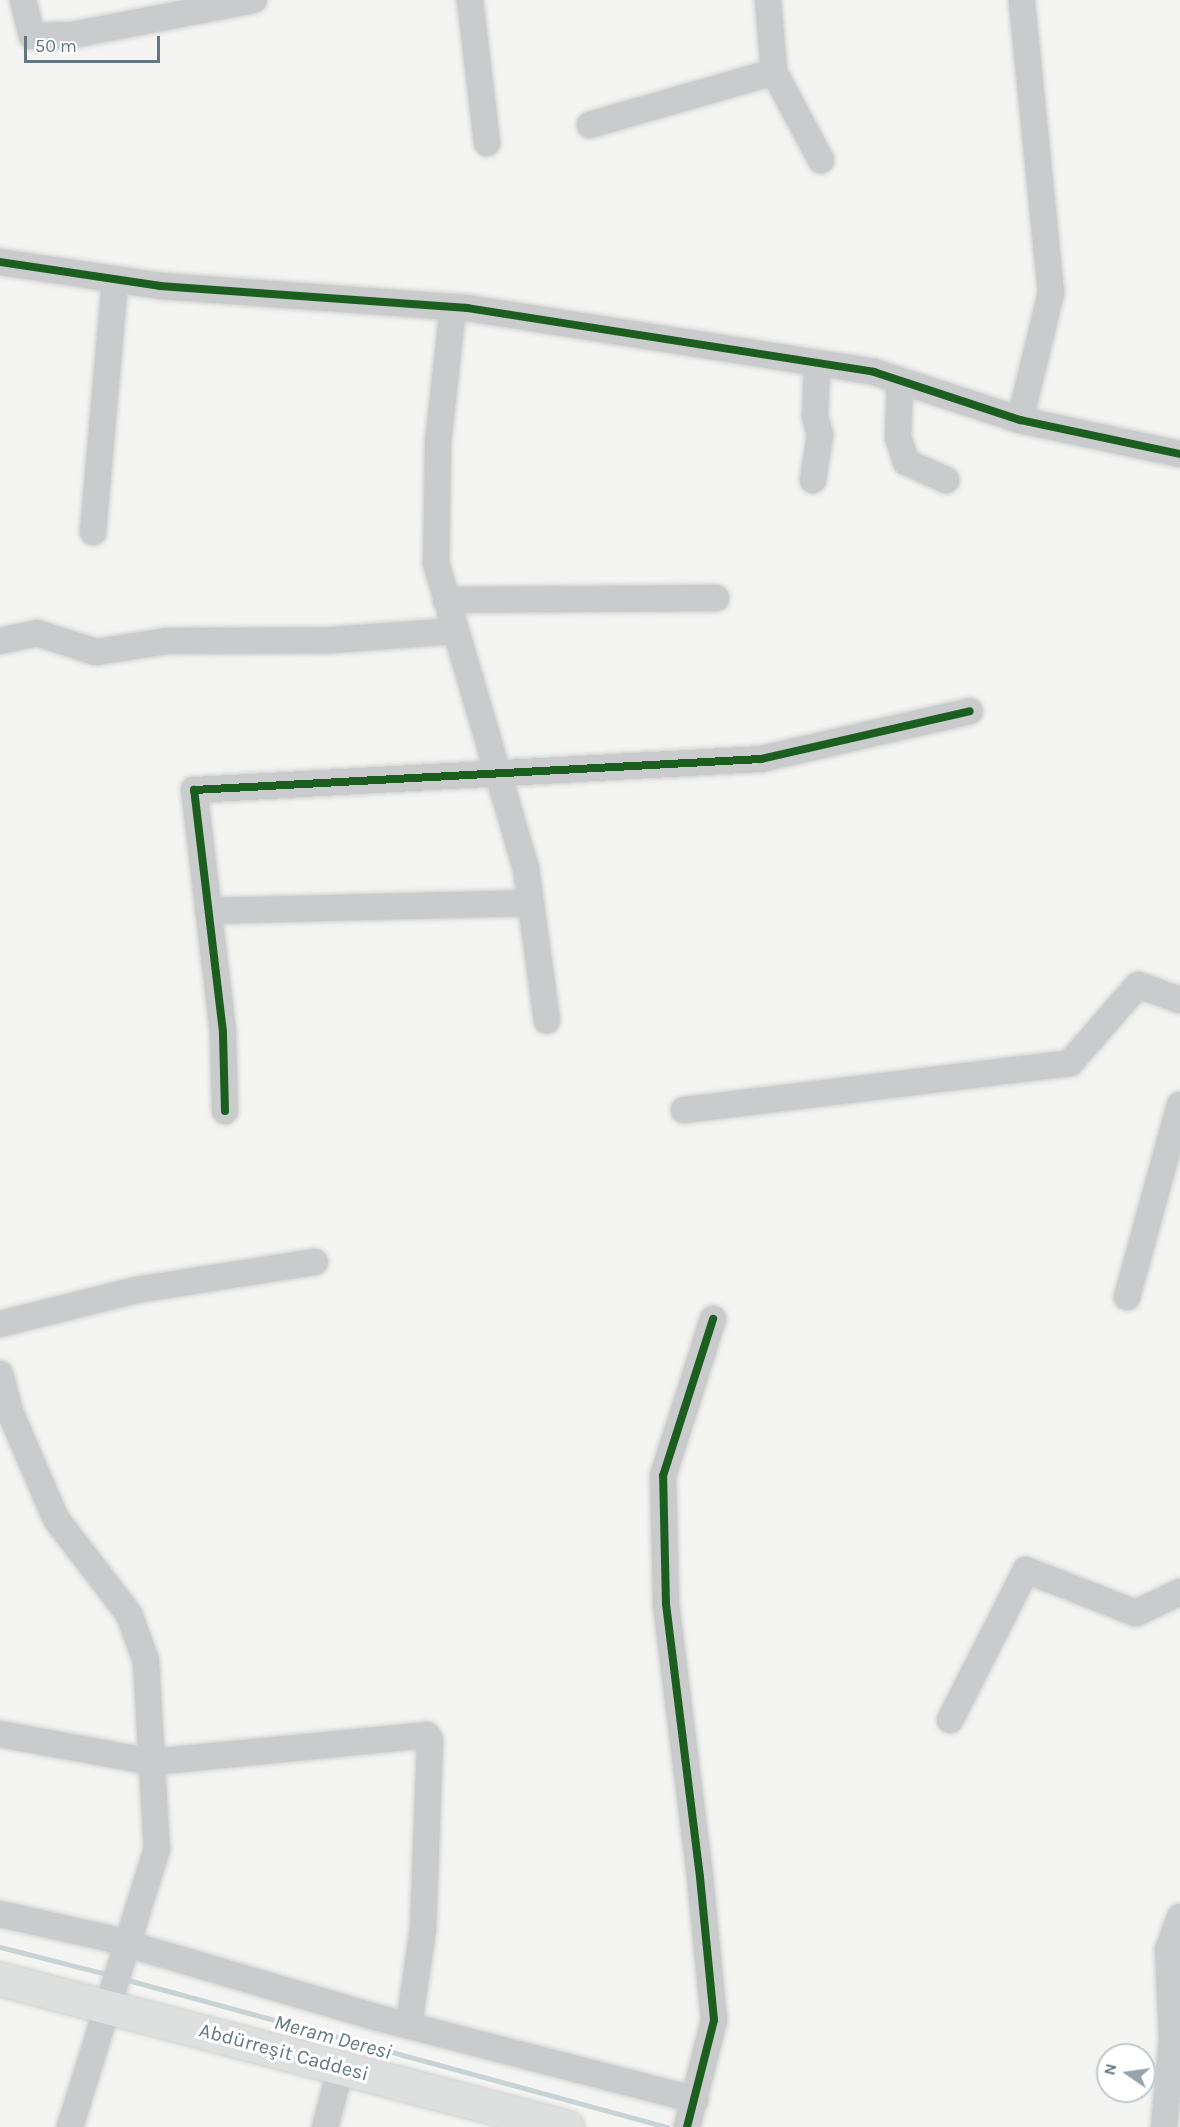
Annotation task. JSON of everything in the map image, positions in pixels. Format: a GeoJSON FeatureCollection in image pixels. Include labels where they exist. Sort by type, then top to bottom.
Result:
{"type":"FeatureCollection","features":[{"type":"Feature","properties":{"kind":"main road","name":"Abdürreşit Caddesi"},"geometry":{"type":"LineString","coordinates":[[0,1979],[108,1997],[525,2121],[567,2127]]}},
{"type":"Feature","properties":{"kind":"street"},"geometry":{"type":"LineString","coordinates":[[23,0],[32,36],[72,35],[254,0]]}},
{"type":"Feature","properties":{"kind":"street"},"geometry":{"type":"LineString","coordinates":[[470,0],[487,143]]}},
{"type":"Feature","properties":{"kind":"street"},"geometry":{"type":"LineString","coordinates":[[768,0],[774,72],[821,160]]}},
{"type":"Feature","properties":{"kind":"street"},"geometry":{"type":"LineString","coordinates":[[1020,420],[1051,293],[1022,0]]}},
{"type":"Feature","properties":{"kind":"street"},"geometry":{"type":"LineString","coordinates":[[590,125],[774,72]]}},
{"type":"Feature","properties":{"kind":"street"},"geometry":{"type":"LineString","coordinates":[[0,262],[115,279],[453,307],[874,372],[1020,420],[1180,454]]}},
{"type":"Feature","properties":{"kind":"street"},"geometry":{"type":"LineString","coordinates":[[93,532],[115,279]]}},
{"type":"Feature","properties":{"kind":"street"},"geometry":{"type":"LineString","coordinates":[[453,307],[438,442],[436,563],[525,868],[547,1021]]}},
{"type":"Feature","properties":{"kind":"street"},"geometry":{"type":"LineString","coordinates":[[813,480],[820,435],[814,416],[816,363]]}},
{"type":"Feature","properties":{"kind":"street"},"geometry":{"type":"LineString","coordinates":[[900,381],[898,437],[906,462],[946,480]]}},
{"type":"Feature","properties":{"kind":"street"},"geometry":{"type":"LineString","coordinates":[[446,600],[716,598]]}},
{"type":"Feature","properties":{"kind":"street"},"geometry":{"type":"LineString","coordinates":[[0,641],[37,633],[96,652],[167,641],[332,640],[455,631]]}},
{"type":"Feature","properties":{"kind":"street"},"geometry":{"type":"LineString","coordinates":[[225,1111],[222,1032],[194,790],[497,776],[761,759],[970,711]]}},
{"type":"Feature","properties":{"kind":"street"},"geometry":{"type":"LineString","coordinates":[[208,911],[530,903]]}},
{"type":"Feature","properties":{"kind":"street"},"geometry":{"type":"LineString","coordinates":[[684,1110],[1070,1063],[1138,985],[1180,1000]]}},
{"type":"Feature","properties":{"kind":"street"},"geometry":{"type":"LineString","coordinates":[[1127,1297],[1180,1105]]}},
{"type":"Feature","properties":{"kind":"street"},"geometry":{"type":"LineString","coordinates":[[0,1324],[136,1290],[315,1263]]}},
{"type":"Feature","properties":{"kind":"street"},"geometry":{"type":"LineString","coordinates":[[0,1914],[123,1954],[409,2025],[691,2114],[714,2020],[700,1876],[666,1604],[663,1476],[713,1319]]}},
{"type":"Feature","properties":{"kind":"street"},"geometry":{"type":"LineString","coordinates":[[0,1374],[11,1441],[56,1519],[129,1614],[146,1661],[157,1849],[108,1997],[70,2127]]}},
{"type":"Feature","properties":{"kind":"street"},"geometry":{"type":"LineString","coordinates":[[950,1720],[1026,1570],[1136,1613],[1180,1592]]}},
{"type":"Feature","properties":{"kind":"street"},"geometry":{"type":"LineString","coordinates":[[0,1734],[152,1762],[427,1735],[430,1740],[423,1929],[409,2025]]}},
{"type":"Feature","properties":{"kind":"street"},"geometry":{"type":"LineString","coordinates":[[1164,2127],[1172,2040],[1168,1950],[1180,1917]]}},
{"type":"Feature","properties":{"kind":"street"},"geometry":{"type":"LineString","coordinates":[[325,2127],[341,2067]]}},
{"type":"Feature","properties":{"kind":"waterway","name":"Meram Deresi"},"geometry":{"type":"LineString","coordinates":[[0,1947],[110,1975]]}},
{"type":"Feature","properties":{"kind":"waterway","name":"Meram Deresi"},"geometry":{"type":"LineString","coordinates":[[124,1979],[667,2127]]}},
{"type":"Feature","properties":{"kind":"cycle path"},"geometry":{"type":"LineString","coordinates":[[0,262],[160,286],[467,308],[874,372],[1020,420],[1180,454]]}},
{"type":"Feature","properties":{"kind":"cycle path"},"geometry":{"type":"LineString","coordinates":[[225,1111],[223,1032],[194,790],[761,759],[970,711]]}},
{"type":"Feature","properties":{"kind":"cycle path"},"geometry":{"type":"LineString","coordinates":[[687,2127],[714,2020],[700,1877],[666,1604],[663,1476],[713,1319]]}}]}
